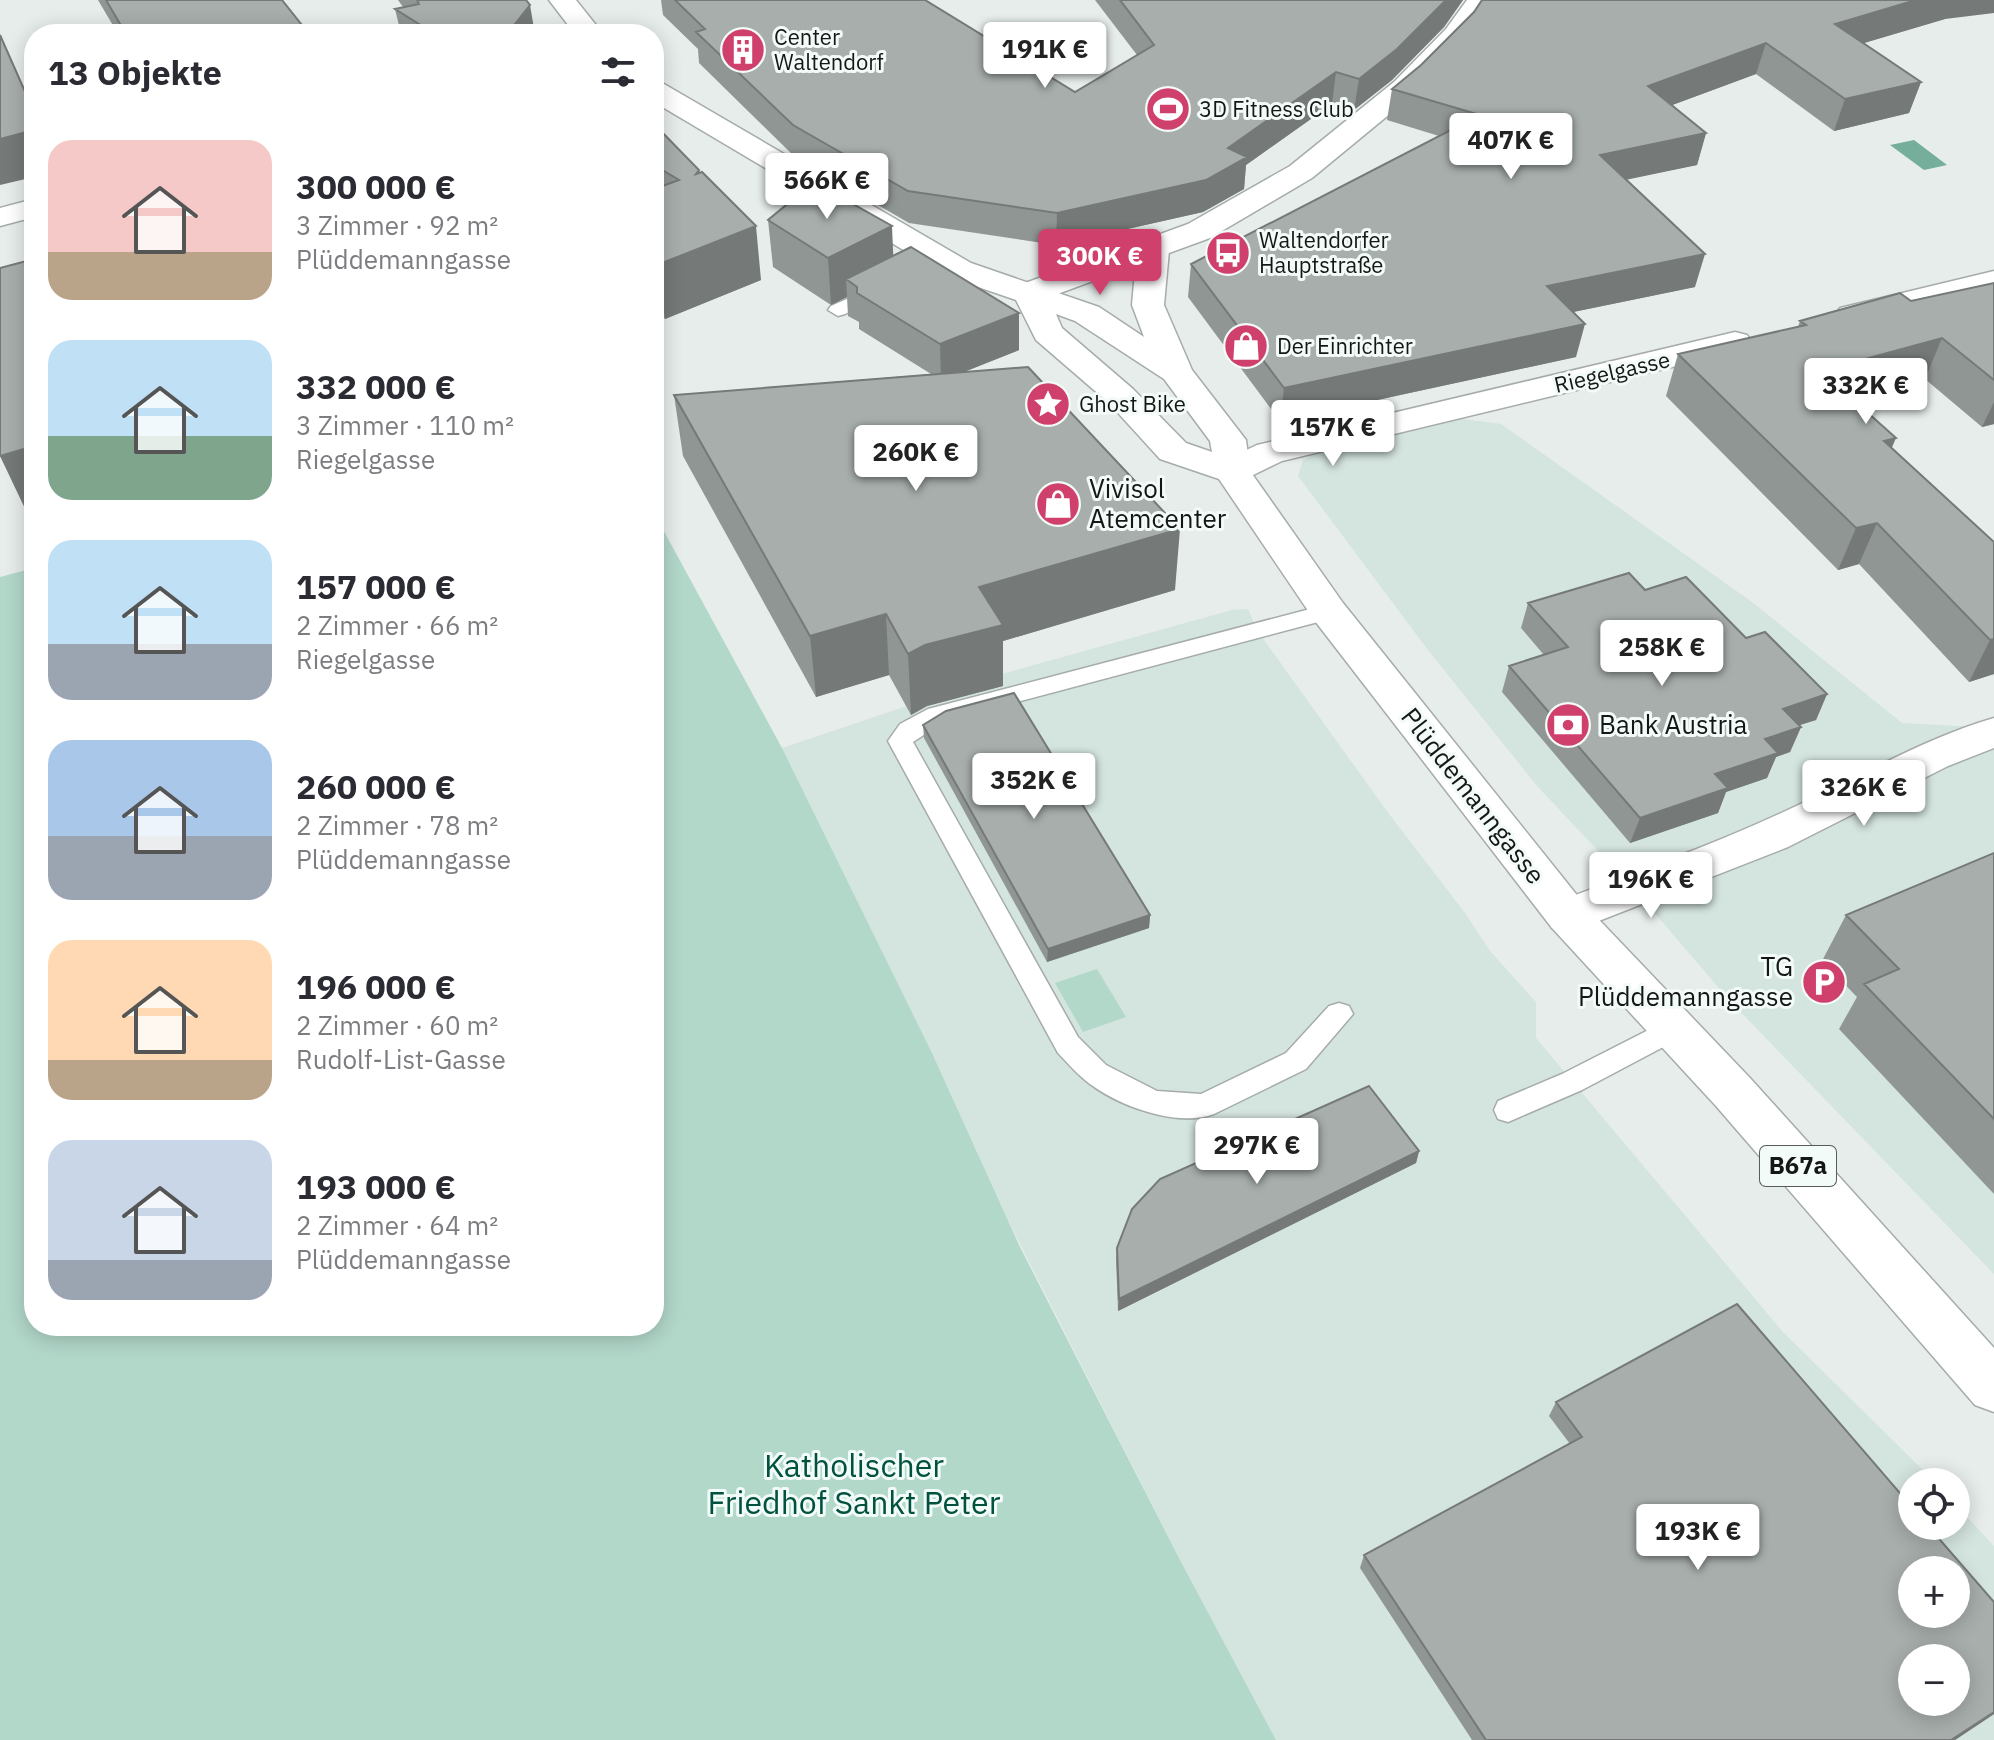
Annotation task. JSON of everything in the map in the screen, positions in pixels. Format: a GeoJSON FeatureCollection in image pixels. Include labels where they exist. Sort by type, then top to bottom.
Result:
{"type":"FeatureCollection","features":[{"type":"Feature","properties":{"kind":"main road"},"geometry":{"type":"LineString","coordinates":[[562,0],[581,24]]}},
{"type":"Feature","properties":{"kind":"main road"},"geometry":{"type":"LineString","coordinates":[[1232,471],[1173,451],[1121,396],[1048,333],[1029,293],[1199,231],[1301,172],[1404,88],[1456,35],[1480,0]]}},
{"type":"Feature","properties":{"kind":"main road","name":"Plüddemanngasse"},"geometry":{"type":"LineString","coordinates":[[664,96],[960,270],[1087,314],[1176,372],[1228,440],[1232,471],[1329,612],[1489,819],[1568,916],[1674,1028],[1994,1387]]}},
{"type":"Feature","properties":{"kind":"main road"},"geometry":{"type":"LineString","coordinates":[[0,217],[24,211]]}},
{"type":"Feature","properties":{"kind":"main road"},"geometry":{"type":"LineString","coordinates":[[1153,250],[1148,305],[1176,372]]}},
{"type":"Feature","properties":{"kind":"main road"},"geometry":{"type":"LineString","coordinates":[[1817,323],[1994,281]]}},
{"type":"Feature","properties":{"kind":"main road","name":"Riegelgasse"},"geometry":{"type":"LineString","coordinates":[[1232,471],[1270,453],[1292,447],[1772,334]]}},
{"type":"Feature","properties":{"kind":"main road"},"geometry":{"type":"LineString","coordinates":[[1568,916],[1710,861],[1839,804],[1919,760],[1958,743],[1994,733]]}},
{"type":"Feature","properties":{"kind":"lane"},"geometry":{"type":"LineString","coordinates":[[838,310],[898,280]]}},
{"type":"Feature","properties":{"kind":"lane"},"geometry":{"type":"LineString","coordinates":[[1329,612],[937,715],[909,730],[900,741],[1068,1045],[1096,1073],[1153,1103],[1204,1106],[1296,1061],[1339,1014]]}},
{"type":"Feature","properties":{"kind":"lane"},"geometry":{"type":"LineString","coordinates":[[1508,1110],[1572,1082],[1674,1028]]}},
{"type":"Feature","properties":{"kind":"shaded area"},"geometry":{"type":"Polygon","coordinates":[[[1914,140],[1947,165],[1924,170],[1890,145],[1914,140]]]}},
{"type":"Feature","properties":{"kind":"shaded area"},"geometry":{"type":"Polygon","coordinates":[[[1448,417],[1501,424],[1752,602],[1902,723],[1994,728],[1994,1274],[1730,1001],[1635,890],[1537,786],[1428,650],[1298,476],[1303,460],[1316,454],[1448,417]]]}},
{"type":"Feature","properties":{"kind":"shaded area"},"geometry":{"type":"Polygon","coordinates":[[[1248,609],[1257,630],[1386,810],[1465,913],[1490,951],[1536,1002],[1536,1038],[1783,1332],[1921,1468],[1898,1468],[1898,1540],[1970,1540],[1970,1520],[1994,1546],[1994,1740],[1276,1740],[1180,1560],[1008,1220],[932,1053],[782,748],[1002,674],[1232,610],[1248,609]]]}},
{"type":"Feature","properties":{"kind":"green space","name":"Katholischer Friedhof Sankt Peter"},"geometry":{"type":"Polygon","coordinates":[[[664,531],[782,748],[932,1053],[1020,1247],[1276,1740],[0,1740],[0,577],[24,571],[24,1336],[664,1336],[664,531]]]}},
{"type":"Feature","properties":{"kind":"green space"},"geometry":{"type":"Polygon","coordinates":[[[1097,969],[1126,1017],[1083,1032],[1055,983],[1097,969]]]}},
{"type":"Feature","properties":{"kind":"building"},"geometry":{"type":"Polygon","coordinates":[[[106,0],[282,0],[301,24],[120,24],[106,0]]]}},
{"type":"Feature","properties":{"kind":"building"},"geometry":{"type":"Polygon","coordinates":[[[417,0],[526,0],[530,5],[515,24],[419,24],[395,9],[419,4],[417,0]]]}},
{"type":"Feature","properties":{"kind":"building"},"geometry":{"type":"Polygon","coordinates":[[[675,0],[925,0],[1075,92],[1154,45],[1120,0],[1446,0],[1397,49],[1359,79],[1336,72],[1228,148],[1247,157],[1206,180],[1057,213],[908,191],[793,125],[696,32],[705,29],[675,0]]]}},
{"type":"Feature","properties":{"kind":"building"},"geometry":{"type":"Polygon","coordinates":[[[1482,0],[1916,0],[1835,24],[1921,82],[1845,99],[1766,43],[1648,86],[1706,133],[1600,155],[1705,254],[1547,286],[1585,324],[1284,388],[1191,264],[1480,115],[1392,89],[1421,65],[1482,0]]]}},
{"type":"Feature","properties":{"kind":"building"},"geometry":{"type":"Polygon","coordinates":[[[0,35],[24,89],[24,133],[0,139],[0,35]]]}},
{"type":"Feature","properties":{"kind":"building"},"geometry":{"type":"Polygon","coordinates":[[[664,134],[699,170],[696,174],[702,172],[756,226],[664,262],[664,185],[679,180],[664,171],[664,134]]]}},
{"type":"Feature","properties":{"kind":"building"},"geometry":{"type":"Polygon","coordinates":[[[814,182],[892,226],[828,258],[768,220],[814,182]]]}},
{"type":"Feature","properties":{"kind":"building"},"geometry":{"type":"Polygon","coordinates":[[[911,247],[1019,313],[940,344],[857,293],[857,287],[846,279],[911,247]]]}},
{"type":"Feature","properties":{"kind":"building"},"geometry":{"type":"Polygon","coordinates":[[[24,262],[24,449],[0,456],[0,268],[24,262]]]}},
{"type":"Feature","properties":{"kind":"building"},"geometry":{"type":"Polygon","coordinates":[[[1994,283],[1994,380],[1942,338],[1821,371],[1896,438],[1884,441],[1994,542],[1994,639],[1990,640],[1877,523],[1856,528],[1678,354],[1806,325],[1800,321],[1900,293],[1911,301],[1994,283]]]}},
{"type":"Feature","properties":{"kind":"building"},"geometry":{"type":"Polygon","coordinates":[[[1028,367],[1180,529],[979,587],[1003,625],[925,645],[908,654],[886,614],[810,636],[674,395],[1028,367]]]}},
{"type":"Feature","properties":{"kind":"building"},"geometry":{"type":"Polygon","coordinates":[[[1629,573],[1645,590],[1686,577],[1746,638],[1765,632],[1827,694],[1783,709],[1801,727],[1765,739],[1778,753],[1715,774],[1728,788],[1640,818],[1509,666],[1568,647],[1528,603],[1629,573]]]}},
{"type":"Feature","properties":{"kind":"building"},"geometry":{"type":"Polygon","coordinates":[[[1014,693],[1150,915],[1048,949],[923,725],[946,711],[1014,693]]]}},
{"type":"Feature","properties":{"kind":"building"},"geometry":{"type":"Polygon","coordinates":[[[1994,853],[1994,1119],[1864,984],[1899,969],[1846,915],[1994,853]]]}},
{"type":"Feature","properties":{"kind":"building"},"geometry":{"type":"Polygon","coordinates":[[[1369,1086],[1419,1151],[1119,1299],[1117,1248],[1132,1209],[1160,1179],[1369,1086]]]}},
{"type":"Feature","properties":{"kind":"building"},"geometry":{"type":"Polygon","coordinates":[[[1737,1304],[1898,1491],[1898,1540],[1940,1540],[1954,1556],[1898,1556],[1898,1628],[1970,1628],[1970,1574],[1994,1602],[1994,1712],[1951,1740],[1486,1740],[1364,1555],[1582,1437],[1556,1402],[1737,1304]]]}},
{"type":"Feature","properties":{"kind":"place","name":"Center Waltendorf"},"geometry":{"type":"Point","coordinates":[743,50]}},
{"type":"Feature","properties":{"kind":"place","name":"3D Fitness Club"},"geometry":{"type":"Point","coordinates":[1168,109]}},
{"type":"Feature","properties":{"kind":"place","name":"Waltendorfer Hauptstraße"},"geometry":{"type":"Point","coordinates":[1228,253]}},
{"type":"Feature","properties":{"kind":"place","name":"Der Einrichter"},"geometry":{"type":"Point","coordinates":[1246,346]}},
{"type":"Feature","properties":{"kind":"place","name":"Ghost Bike"},"geometry":{"type":"Point","coordinates":[1048,404]}},
{"type":"Feature","properties":{"kind":"place","name":"Vivisol Atemcenter"},"geometry":{"type":"Point","coordinates":[1058,504]}},
{"type":"Feature","properties":{"kind":"place","name":"Bank Austria"},"geometry":{"type":"Point","coordinates":[1568,725]}},
{"type":"Feature","properties":{"kind":"place","name":"TG Plüddemanngasse"},"geometry":{"type":"Point","coordinates":[1824,982]}}]}
